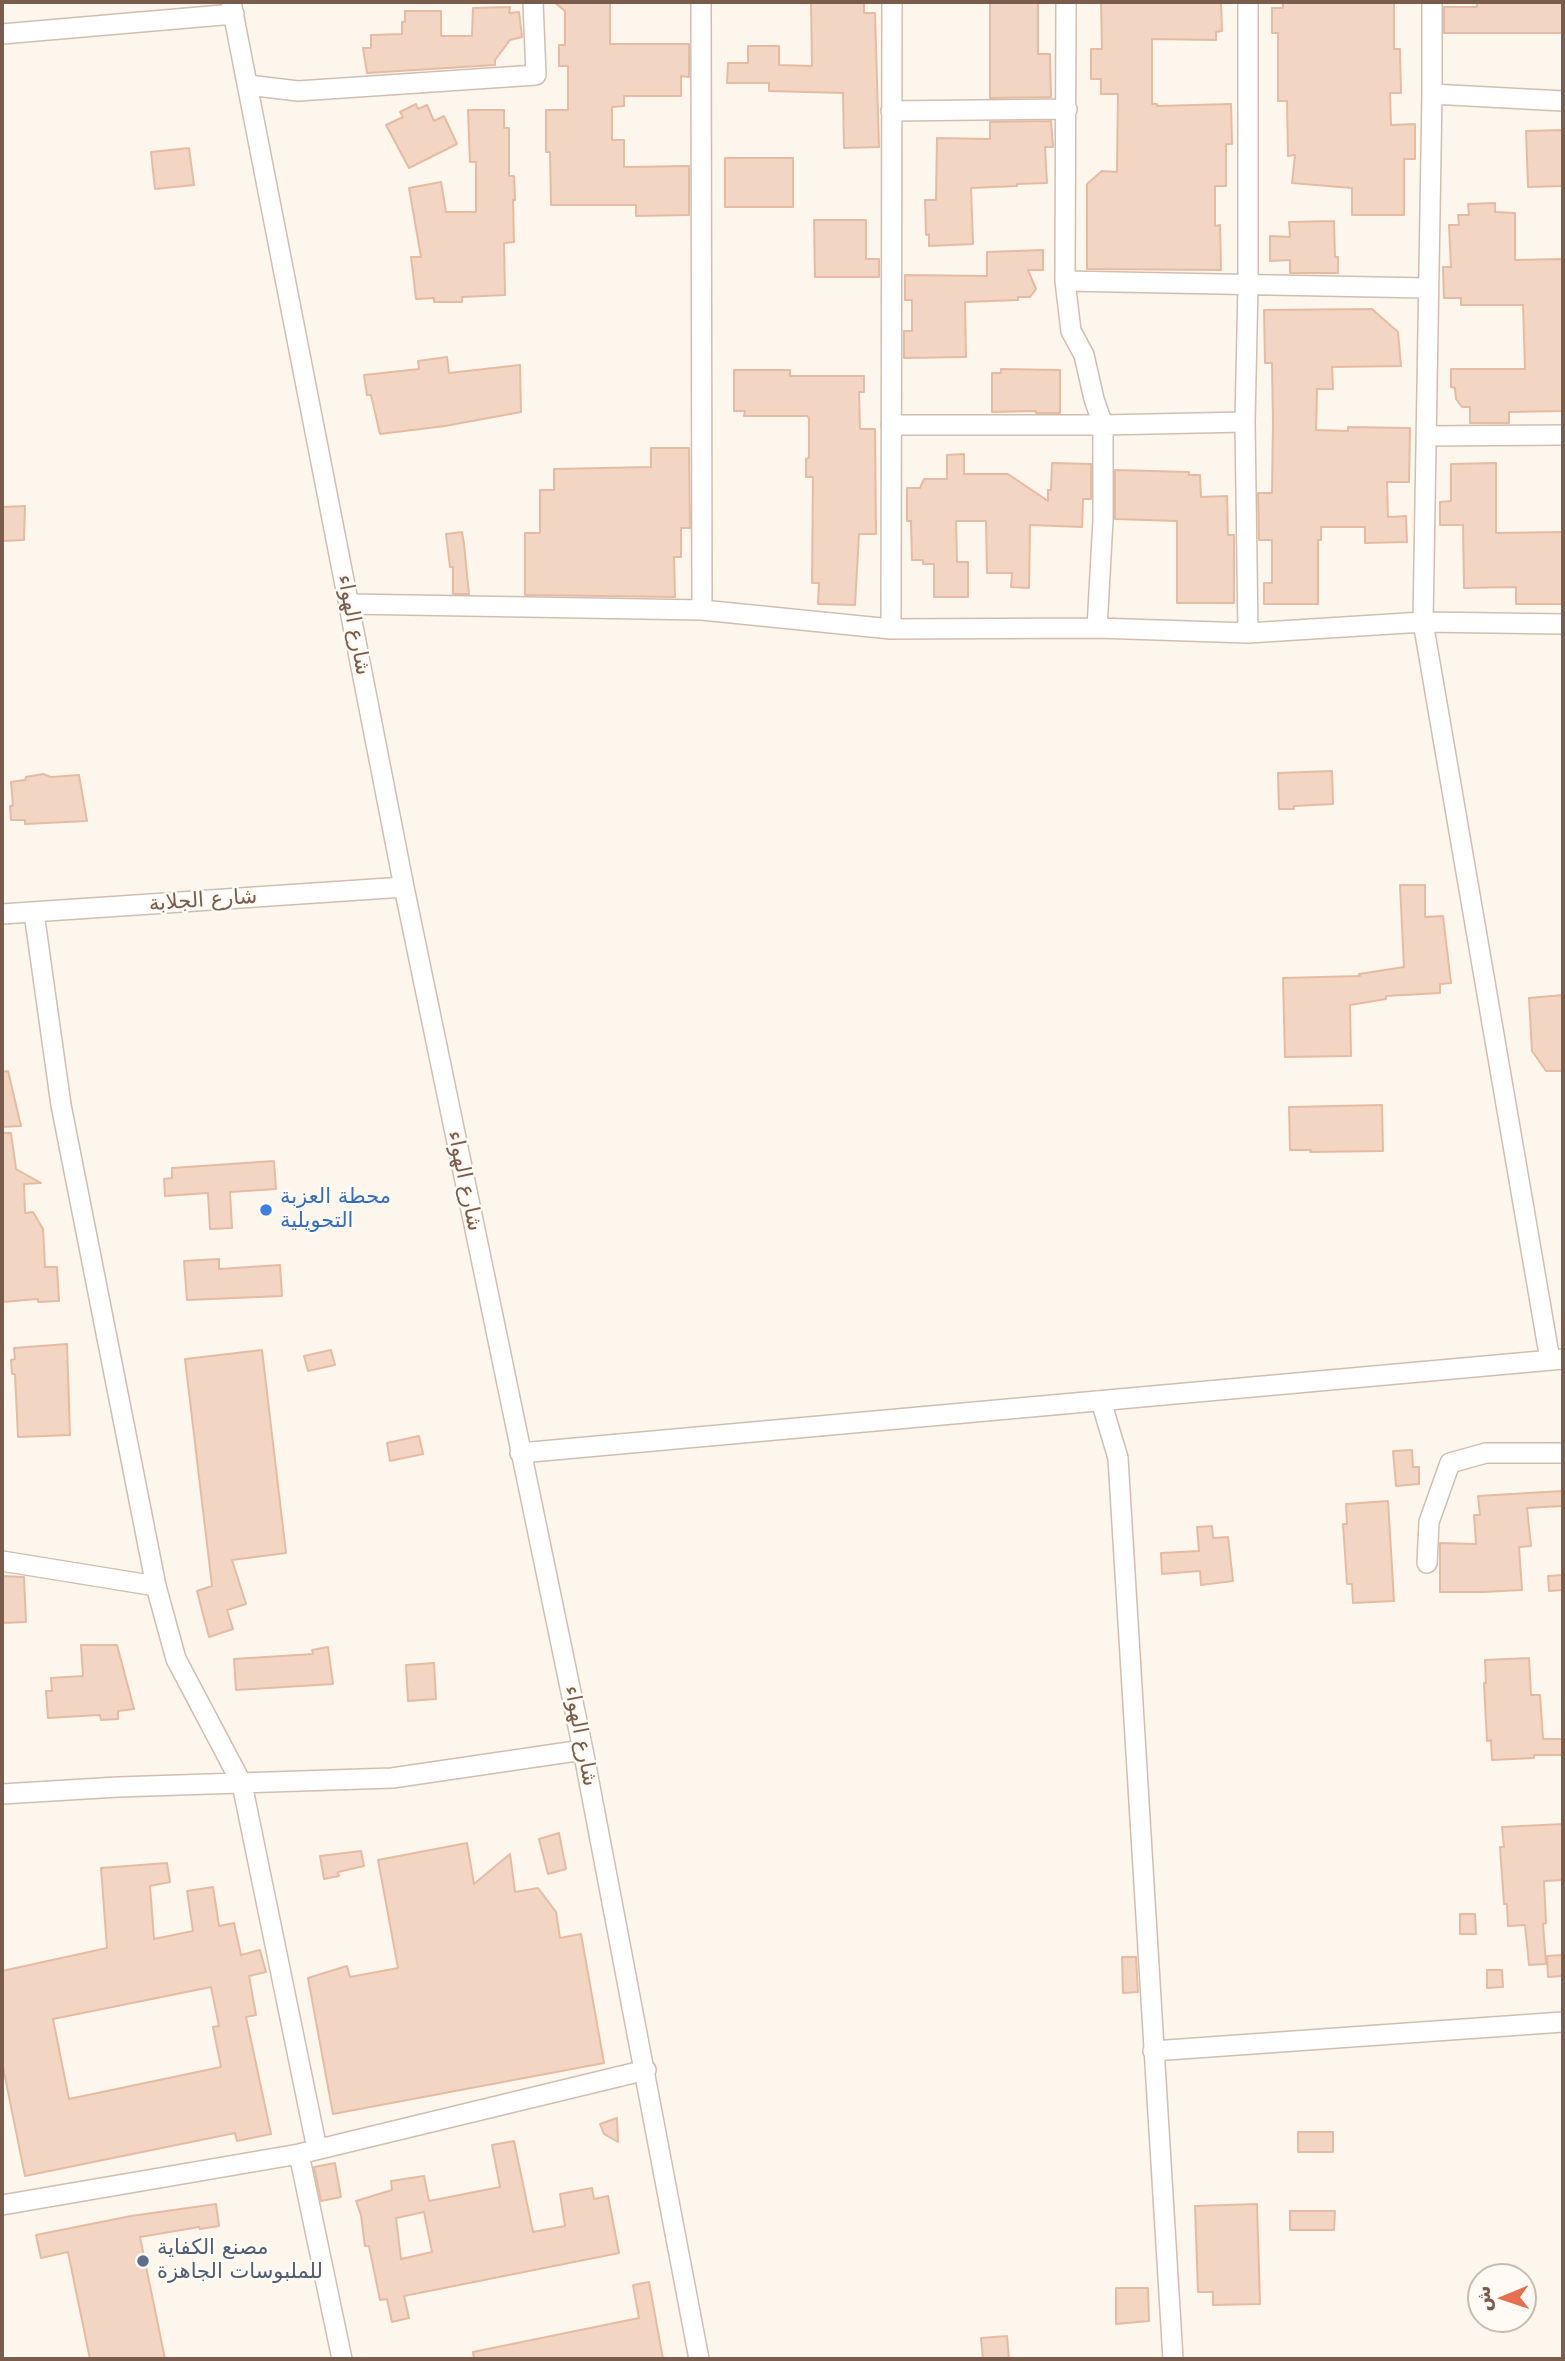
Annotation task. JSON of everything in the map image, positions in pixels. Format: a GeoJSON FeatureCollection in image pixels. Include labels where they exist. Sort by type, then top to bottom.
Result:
{"type":"FeatureCollection","features":[{"type":"Feature","properties":{"kind":"street"},"geometry":{"type":"LineString","coordinates":[[248,86],[298,90],[536,75],[533,2]]}},
{"type":"Feature","properties":{"kind":"street"},"geometry":{"type":"LineString","coordinates":[[701,2],[702,610]]}},
{"type":"Feature","properties":{"kind":"street"},"geometry":{"type":"LineString","coordinates":[[891,629],[892,2]]}},
{"type":"Feature","properties":{"kind":"street"},"geometry":{"type":"LineString","coordinates":[[1066,2],[1065,281],[1071,331],[1084,355],[1103,425],[1103,520],[1097,628]]}},
{"type":"Feature","properties":{"kind":"street"},"geometry":{"type":"LineString","coordinates":[[1248,2],[1245,422],[1248,633]]}},
{"type":"Feature","properties":{"kind":"street"},"geometry":{"type":"LineString","coordinates":[[520,1453],[1556,1359],[1423,622],[1432,2]]}},
{"type":"Feature","properties":{"kind":"street"},"geometry":{"type":"LineString","coordinates":[[2,34],[232,8]]}},
{"type":"Feature","properties":{"kind":"street","name":"شارع الهواء"},"geometry":{"type":"LineString","coordinates":[[232,8],[404,887],[583,1750],[699,2359]]}},
{"type":"Feature","properties":{"kind":"street"},"geometry":{"type":"LineString","coordinates":[[1432,94],[1563,101]]}},
{"type":"Feature","properties":{"kind":"street"},"geometry":{"type":"LineString","coordinates":[[891,111],[1067,109]]}},
{"type":"Feature","properties":{"kind":"street"},"geometry":{"type":"LineString","coordinates":[[1065,281],[1427,288]]}},
{"type":"Feature","properties":{"kind":"street"},"geometry":{"type":"LineString","coordinates":[[891,425],[1245,422]]}},
{"type":"Feature","properties":{"kind":"street"},"geometry":{"type":"LineString","coordinates":[[1427,436],[1563,435]]}},
{"type":"Feature","properties":{"kind":"street"},"geometry":{"type":"LineString","coordinates":[[349,604],[702,610],[891,629],[1097,628],[1248,633],[1423,622],[1563,624]]}},
{"type":"Feature","properties":{"kind":"street","name":"شارع الجلابة"},"geometry":{"type":"LineString","coordinates":[[2,914],[404,887]]}},
{"type":"Feature","properties":{"kind":"street"},"geometry":{"type":"LineString","coordinates":[[34,913],[61,1105],[156,1586],[176,1659],[242,1784],[308,2151],[342,2359]]}},
{"type":"Feature","properties":{"kind":"street"},"geometry":{"type":"LineString","coordinates":[[1101,1401],[1118,1458],[1173,2359]]}},
{"type":"Feature","properties":{"kind":"street"},"geometry":{"type":"LineString","coordinates":[[1427,1563],[1429,1522],[1450,1463],[1486,1453],[1563,1453]]}},
{"type":"Feature","properties":{"kind":"street"},"geometry":{"type":"LineString","coordinates":[[2,1560],[156,1586]]}},
{"type":"Feature","properties":{"kind":"street"},"geometry":{"type":"LineString","coordinates":[[2,1794],[118,1787],[391,1778],[583,1750]]}},
{"type":"Feature","properties":{"kind":"street"},"geometry":{"type":"LineString","coordinates":[[1153,2051],[1563,2022]]}},
{"type":"Feature","properties":{"kind":"street"},"geometry":{"type":"LineString","coordinates":[[2,2205],[308,2151],[646,2070]]}},
{"type":"Feature","properties":{"kind":"building"},"geometry":{"type":"Polygon","coordinates":[[[554,2],[610,2],[610,44],[689,44],[689,77],[681,76],[681,96],[624,96],[624,106],[612,107],[612,140],[624,140],[624,167],[689,166],[689,215],[636,216],[636,205],[551,205],[550,152],[546,152],[546,110],[568,110],[568,66],[559,66],[559,45],[565,45],[565,11],[554,2]]]}},
{"type":"Feature","properties":{"kind":"building"},"geometry":{"type":"Polygon","coordinates":[[[811,2],[864,2],[864,13],[875,13],[879,147],[844,148],[843,93],[769,91],[769,83],[727,83],[728,63],[748,63],[748,46],[779,46],[779,65],[812,66],[811,2]]]}},
{"type":"Feature","properties":{"kind":"building"},"geometry":{"type":"Polygon","coordinates":[[[990,2],[1038,2],[1038,54],[1050,54],[1051,97],[990,98],[990,2]]]}},
{"type":"Feature","properties":{"kind":"building"},"geometry":{"type":"Polygon","coordinates":[[[1101,2],[1221,2],[1222,31],[1216,32],[1216,40],[1152,39],[1152,104],[1231,104],[1232,144],[1226,144],[1226,186],[1215,186],[1215,226],[1220,225],[1221,270],[1087,269],[1087,184],[1102,171],[1117,172],[1118,94],[1101,94],[1101,79],[1091,79],[1091,49],[1102,49],[1101,2]]]}},
{"type":"Feature","properties":{"kind":"building"},"geometry":{"type":"Polygon","coordinates":[[[1283,2],[1394,2],[1394,49],[1400,49],[1401,93],[1390,93],[1391,125],[1415,124],[1415,159],[1404,159],[1404,215],[1352,215],[1352,188],[1292,183],[1295,155],[1288,156],[1287,101],[1278,101],[1278,33],[1272,33],[1272,8],[1283,8],[1283,2]]]}},
{"type":"Feature","properties":{"kind":"building"},"geometry":{"type":"Polygon","coordinates":[[[1477,2],[1563,2],[1563,33],[1444,33],[1444,7],[1477,7],[1477,2]]]}},
{"type":"Feature","properties":{"kind":"building"},"geometry":{"type":"Polygon","coordinates":[[[510,7],[509,13],[519,12],[522,37],[510,40],[495,60],[495,65],[367,73],[363,48],[371,48],[371,35],[402,34],[405,11],[441,11],[441,36],[472,36],[473,8],[510,7]]]}},
{"type":"Feature","properties":{"kind":"building"},"geometry":{"type":"Polygon","coordinates":[[[416,104],[418,109],[427,105],[434,121],[444,116],[457,144],[409,168],[386,125],[403,117],[400,112],[416,104]]]}},
{"type":"Feature","properties":{"kind":"building"},"geometry":{"type":"Polygon","coordinates":[[[468,110],[504,110],[504,128],[509,128],[509,176],[514,176],[514,242],[504,243],[505,295],[462,297],[462,302],[434,302],[434,298],[416,299],[411,257],[421,257],[409,188],[441,182],[446,212],[476,212],[476,162],[470,162],[468,110]]]}},
{"type":"Feature","properties":{"kind":"building"},"geometry":{"type":"Polygon","coordinates":[[[1051,121],[1053,147],[1045,147],[1047,183],[971,188],[973,244],[929,246],[925,200],[936,200],[937,138],[990,139],[990,122],[1051,121]]]}},
{"type":"Feature","properties":{"kind":"building"},"geometry":{"type":"Polygon","coordinates":[[[1563,130],[1563,186],[1528,187],[1526,131],[1563,130]]]}},
{"type":"Feature","properties":{"kind":"building"},"geometry":{"type":"Polygon","coordinates":[[[189,148],[194,185],[155,189],[151,152],[189,148]]]}},
{"type":"Feature","properties":{"kind":"building"},"geometry":{"type":"Polygon","coordinates":[[[725,158],[793,158],[793,207],[725,207],[725,158]]]}},
{"type":"Feature","properties":{"kind":"building"},"geometry":{"type":"Polygon","coordinates":[[[1495,203],[1495,212],[1515,213],[1515,260],[1563,259],[1563,411],[1509,412],[1509,423],[1470,423],[1470,407],[1462,407],[1456,399],[1455,388],[1451,387],[1451,369],[1525,369],[1523,305],[1461,305],[1461,298],[1444,298],[1443,267],[1451,267],[1449,225],[1459,225],[1458,215],[1469,215],[1468,204],[1495,203]]]}},
{"type":"Feature","properties":{"kind":"building"},"geometry":{"type":"Polygon","coordinates":[[[814,220],[866,220],[866,259],[879,259],[879,277],[815,277],[814,220]]]}},
{"type":"Feature","properties":{"kind":"building"},"geometry":{"type":"Polygon","coordinates":[[[1334,221],[1338,273],[1290,273],[1290,260],[1270,261],[1270,236],[1290,237],[1289,222],[1334,221]]]}},
{"type":"Feature","properties":{"kind":"building"},"geometry":{"type":"Polygon","coordinates":[[[1043,250],[1043,270],[1028,270],[1036,289],[1030,297],[965,302],[966,357],[904,358],[904,331],[912,331],[912,300],[905,300],[905,275],[987,276],[987,252],[1043,250]]]}},
{"type":"Feature","properties":{"kind":"building"},"geometry":{"type":"Polygon","coordinates":[[[1372,309],[1398,332],[1401,366],[1332,367],[1333,389],[1317,389],[1316,430],[1348,431],[1348,427],[1410,428],[1409,482],[1387,482],[1388,517],[1406,516],[1407,542],[1365,543],[1365,527],[1321,527],[1321,540],[1318,540],[1318,604],[1264,604],[1264,583],[1272,583],[1272,540],[1259,540],[1258,493],[1272,493],[1273,422],[1272,363],[1265,363],[1264,310],[1372,309]]]}},
{"type":"Feature","properties":{"kind":"building"},"geometry":{"type":"Polygon","coordinates":[[[447,357],[449,373],[520,365],[521,412],[445,426],[380,434],[371,395],[367,395],[364,375],[419,369],[418,361],[447,357]]]}},
{"type":"Feature","properties":{"kind":"building"},"geometry":{"type":"Polygon","coordinates":[[[1001,369],[1060,370],[1060,413],[992,412],[992,373],[1001,373],[1001,369]]]}},
{"type":"Feature","properties":{"kind":"building"},"geometry":{"type":"Polygon","coordinates":[[[734,370],[790,370],[790,376],[864,376],[864,392],[859,392],[860,429],[875,429],[876,534],[859,534],[855,605],[818,604],[819,583],[812,583],[813,477],[806,477],[809,418],[744,416],[745,411],[734,411],[734,370]]]}},
{"type":"Feature","properties":{"kind":"building"},"geometry":{"type":"Polygon","coordinates":[[[651,448],[689,448],[690,528],[681,528],[681,557],[674,557],[675,597],[525,595],[525,533],[540,533],[540,490],[554,490],[554,469],[651,467],[651,448]]]}},
{"type":"Feature","properties":{"kind":"building"},"geometry":{"type":"Polygon","coordinates":[[[964,454],[964,474],[1008,474],[1048,501],[1052,463],[1091,464],[1091,499],[1083,499],[1082,527],[1030,525],[1029,588],[1011,587],[1012,573],[987,573],[986,521],[956,521],[957,562],[968,562],[968,597],[934,597],[934,564],[912,560],[911,521],[907,521],[907,488],[920,488],[924,479],[947,479],[947,455],[964,454]]]}},
{"type":"Feature","properties":{"kind":"building"},"geometry":{"type":"Polygon","coordinates":[[[1496,463],[1496,533],[1563,532],[1563,604],[1516,604],[1516,587],[1464,588],[1463,525],[1440,525],[1440,502],[1451,501],[1451,464],[1496,463]]]}},
{"type":"Feature","properties":{"kind":"building"},"geometry":{"type":"Polygon","coordinates":[[[1115,470],[1189,472],[1189,475],[1200,475],[1201,497],[1227,496],[1228,535],[1234,535],[1234,603],[1177,603],[1177,521],[1115,519],[1115,470]]]}},
{"type":"Feature","properties":{"kind":"building"},"geometry":{"type":"Polygon","coordinates":[[[25,506],[24,540],[2,541],[2,507],[25,506]]]}},
{"type":"Feature","properties":{"kind":"building"},"geometry":{"type":"Polygon","coordinates":[[[462,532],[469,594],[453,594],[453,567],[450,567],[446,534],[462,532]]]}},
{"type":"Feature","properties":{"kind":"building"},"geometry":{"type":"Polygon","coordinates":[[[1332,771],[1333,804],[1279,809],[1278,773],[1332,771]]]}},
{"type":"Feature","properties":{"kind":"building"},"geometry":{"type":"Polygon","coordinates":[[[43,774],[51,777],[79,775],[87,821],[25,824],[25,820],[11,820],[11,782],[43,774]]]}},
{"type":"Feature","properties":{"kind":"building"},"geometry":{"type":"Polygon","coordinates":[[[1400,885],[1425,885],[1425,917],[1443,916],[1451,983],[1440,984],[1440,993],[1386,996],[1386,999],[1350,1005],[1351,1056],[1285,1057],[1283,978],[1360,976],[1359,974],[1404,967],[1400,885]]]}},
{"type":"Feature","properties":{"kind":"building"},"geometry":{"type":"Polygon","coordinates":[[[1563,995],[1563,1071],[1546,1071],[1532,1051],[1529,998],[1563,995]]]}},
{"type":"Feature","properties":{"kind":"building"},"geometry":{"type":"Polygon","coordinates":[[[8,1071],[21,1126],[2,1127],[2,1072],[8,1071]]]}},
{"type":"Feature","properties":{"kind":"building"},"geometry":{"type":"Polygon","coordinates":[[[1382,1105],[1383,1151],[1290,1150],[1289,1107],[1382,1105]]]}},
{"type":"Feature","properties":{"kind":"building"},"geometry":{"type":"Polygon","coordinates":[[[2,1133],[11,1133],[16,1169],[41,1183],[24,1184],[25,1213],[33,1212],[43,1229],[45,1267],[57,1267],[59,1301],[38,1302],[38,1299],[2,1302],[2,1133]]]}},
{"type":"Feature","properties":{"kind":"building"},"geometry":{"type":"Polygon","coordinates":[[[274,1161],[276,1189],[230,1192],[232,1228],[210,1229],[208,1193],[165,1196],[164,1179],[172,1178],[172,1168],[274,1161]]]}},
{"type":"Feature","properties":{"kind":"building"},"geometry":{"type":"Polygon","coordinates":[[[219,1259],[219,1269],[280,1265],[282,1296],[187,1300],[184,1261],[219,1259]]]}},
{"type":"Feature","properties":{"kind":"building"},"geometry":{"type":"Polygon","coordinates":[[[67,1344],[70,1435],[18,1437],[15,1374],[12,1374],[11,1360],[15,1359],[14,1348],[67,1344]]]}},
{"type":"Feature","properties":{"kind":"building"},"geometry":{"type":"Polygon","coordinates":[[[262,1350],[286,1553],[232,1560],[246,1604],[227,1610],[233,1629],[209,1637],[197,1591],[212,1586],[185,1359],[262,1350]]]}},
{"type":"Feature","properties":{"kind":"building"},"geometry":{"type":"Polygon","coordinates":[[[331,1350],[335,1365],[308,1371],[304,1356],[331,1350]]]}},
{"type":"Feature","properties":{"kind":"building"},"geometry":{"type":"Polygon","coordinates":[[[419,1436],[423,1454],[390,1461],[387,1443],[419,1436]]]}},
{"type":"Feature","properties":{"kind":"building"},"geometry":{"type":"Polygon","coordinates":[[[1412,1450],[1413,1467],[1419,1467],[1419,1484],[1396,1486],[1393,1451],[1412,1450]]]}},
{"type":"Feature","properties":{"kind":"building"},"geometry":{"type":"Polygon","coordinates":[[[1563,1491],[1563,1506],[1527,1508],[1531,1546],[1519,1547],[1522,1590],[1440,1592],[1440,1543],[1476,1544],[1474,1515],[1480,1515],[1478,1496],[1563,1491]]]}},
{"type":"Feature","properties":{"kind":"building"},"geometry":{"type":"Polygon","coordinates":[[[1388,1501],[1394,1601],[1353,1603],[1352,1584],[1347,1584],[1343,1524],[1347,1524],[1346,1504],[1388,1501]]]}},
{"type":"Feature","properties":{"kind":"building"},"geometry":{"type":"Polygon","coordinates":[[[1212,1526],[1213,1538],[1228,1537],[1233,1581],[1201,1585],[1200,1571],[1162,1574],[1161,1553],[1199,1551],[1197,1527],[1212,1526]]]}},
{"type":"Feature","properties":{"kind":"building"},"geometry":{"type":"Polygon","coordinates":[[[1563,1575],[1563,1590],[1549,1591],[1548,1576],[1563,1575]]]}},
{"type":"Feature","properties":{"kind":"building"},"geometry":{"type":"Polygon","coordinates":[[[2,1576],[24,1577],[26,1622],[2,1623],[2,1576]]]}},
{"type":"Feature","properties":{"kind":"building"},"geometry":{"type":"Polygon","coordinates":[[[81,1645],[117,1645],[134,1709],[118,1711],[118,1719],[101,1720],[100,1715],[48,1718],[46,1691],[52,1691],[51,1678],[83,1676],[81,1645]]]}},
{"type":"Feature","properties":{"kind":"building"},"geometry":{"type":"Polygon","coordinates":[[[328,1647],[333,1684],[236,1690],[234,1659],[313,1654],[312,1650],[328,1647]]]}},
{"type":"Feature","properties":{"kind":"building"},"geometry":{"type":"Polygon","coordinates":[[[1529,1658],[1531,1695],[1540,1695],[1543,1739],[1563,1739],[1563,1755],[1492,1760],[1491,1740],[1487,1741],[1485,1660],[1529,1658]]]}},
{"type":"Feature","properties":{"kind":"building"},"geometry":{"type":"Polygon","coordinates":[[[434,1663],[436,1699],[408,1701],[406,1665],[434,1663]]]}},
{"type":"Feature","properties":{"kind":"building"},"geometry":{"type":"Polygon","coordinates":[[[1563,1824],[1563,1880],[1544,1881],[1546,1964],[1529,1965],[1525,1925],[1508,1926],[1500,1847],[1504,1847],[1502,1827],[1563,1824]]]}},
{"type":"Feature","properties":{"kind":"building"},"geometry":{"type":"Polygon","coordinates":[[[559,1833],[566,1869],[548,1874],[539,1839],[559,1833]]]}},
{"type":"Feature","properties":{"kind":"building"},"geometry":{"type":"Polygon","coordinates":[[[467,1843],[474,1884],[510,1854],[515,1892],[538,1888],[556,1912],[560,1938],[581,1934],[604,2063],[333,2114],[308,1978],[347,1966],[350,1977],[398,1968],[378,1860],[467,1843]]]}},
{"type":"Feature","properties":{"kind":"building"},"geometry":{"type":"Polygon","coordinates":[[[361,1851],[364,1866],[338,1872],[339,1876],[324,1879],[320,1856],[361,1851]]]}},
{"type":"Feature","properties":{"kind":"building"},"geometry":{"type":"Polygon","coordinates":[[[167,1863],[170,1882],[150,1886],[154,1939],[193,1931],[187,1891],[213,1887],[219,1926],[234,1923],[241,1955],[260,1950],[266,1972],[249,1976],[256,2015],[246,2017],[271,2134],[237,2141],[235,2133],[25,2176],[2,2062],[2,1971],[107,1948],[101,1868],[167,1863]],[[211,1987],[53,2019],[69,2099],[221,2067],[213,2027],[219,2026],[211,1987]]]}},
{"type":"Feature","properties":{"kind":"building"},"geometry":{"type":"Polygon","coordinates":[[[1460,1914],[1475,1914],[1476,1934],[1460,1934],[1460,1914]]]}},
{"type":"Feature","properties":{"kind":"building"},"geometry":{"type":"Polygon","coordinates":[[[1563,1955],[1563,1976],[1548,1977],[1547,1956],[1563,1955]]]}},
{"type":"Feature","properties":{"kind":"building"},"geometry":{"type":"Polygon","coordinates":[[[1122,1957],[1136,1957],[1138,1992],[1123,1993],[1122,1957]]]}},
{"type":"Feature","properties":{"kind":"building"},"geometry":{"type":"Polygon","coordinates":[[[1487,1970],[1502,1970],[1503,1987],[1487,1988],[1487,1970]]]}},
{"type":"Feature","properties":{"kind":"building"},"geometry":{"type":"Polygon","coordinates":[[[617,2118],[618,2142],[604,2134],[600,2124],[617,2118]]]}},
{"type":"Feature","properties":{"kind":"building"},"geometry":{"type":"Polygon","coordinates":[[[1298,2132],[1333,2132],[1333,2152],[1298,2152],[1298,2132]]]}},
{"type":"Feature","properties":{"kind":"building"},"geometry":{"type":"Polygon","coordinates":[[[514,2141],[533,2232],[565,2226],[560,2194],[592,2188],[594,2199],[608,2196],[619,2253],[404,2296],[409,2318],[392,2322],[387,2299],[380,2300],[356,2201],[392,2190],[391,2181],[424,2176],[429,2201],[500,2187],[492,2145],[514,2141]],[[424,2212],[396,2218],[401,2259],[432,2252],[424,2212]]]}},
{"type":"Feature","properties":{"kind":"building"},"geometry":{"type":"Polygon","coordinates":[[[335,2163],[341,2197],[321,2201],[314,2167],[335,2163]]]}},
{"type":"Feature","properties":{"kind":"building"},"geometry":{"type":"Polygon","coordinates":[[[216,2204],[219,2226],[140,2237],[165,2359],[90,2359],[68,2252],[41,2258],[36,2235],[131,2216],[216,2204]]]}},
{"type":"Feature","properties":{"kind":"building"},"geometry":{"type":"Polygon","coordinates":[[[1257,2204],[1260,2304],[1213,2305],[1213,2292],[1198,2292],[1195,2206],[1257,2204]]]}},
{"type":"Feature","properties":{"kind":"building"},"geometry":{"type":"Polygon","coordinates":[[[1290,2211],[1335,2211],[1334,2230],[1290,2230],[1290,2211]]]}},
{"type":"Feature","properties":{"kind":"building"},"geometry":{"type":"Polygon","coordinates":[[[649,2282],[663,2359],[474,2359],[473,2352],[639,2318],[633,2285],[649,2282]]]}},
{"type":"Feature","properties":{"kind":"building"},"geometry":{"type":"Polygon","coordinates":[[[1116,2288],[1148,2288],[1149,2321],[1116,2324],[1116,2288]]]}},
{"type":"Feature","properties":{"kind":"building"},"geometry":{"type":"Polygon","coordinates":[[[1007,2336],[1009,2359],[983,2359],[981,2338],[1007,2336]]]}},
{"type":"Feature","properties":{"kind":"place","name":"محطة العزبة التحويلية"},"geometry":{"type":"Point","coordinates":[266,1210]}},
{"type":"Feature","properties":{"kind":"place","name":"مصنع الكفاية للملبوسات الجاهزة"},"geometry":{"type":"Point","coordinates":[143,2261]}}]}
